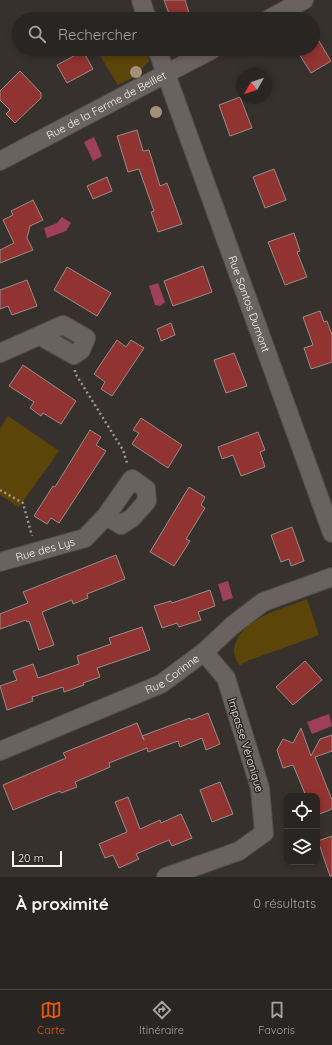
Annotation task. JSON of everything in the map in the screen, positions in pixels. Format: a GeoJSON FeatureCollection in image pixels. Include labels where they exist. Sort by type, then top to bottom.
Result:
{"type":"FeatureCollection","features":[{"type":"Feature","properties":{"kind":"street"},"geometry":{"type":"LineString","coordinates":[[140,0],[144,12]]}},
{"type":"Feature","properties":{"kind":"street"},"geometry":{"type":"LineString","coordinates":[[281,12],[304,0]]}},
{"type":"Feature","properties":{"kind":"street","name":"Rue Santos Dumont"},"geometry":{"type":"LineString","coordinates":[[159,56],[332,533]]}},
{"type":"Feature","properties":{"kind":"street","name":"Rue de la Ferme de Beillet"},"geometry":{"type":"LineString","coordinates":[[0,161],[200,56]]}},
{"type":"Feature","properties":{"kind":"street"},"geometry":{"type":"LineString","coordinates":[[0,353],[63,325],[86,338],[81,350],[74,355]]}},
{"type":"Feature","properties":{"kind":"street"},"geometry":{"type":"LineString","coordinates":[[106,516],[121,525],[132,518],[147,501],[146,489],[132,479]]}},
{"type":"Feature","properties":{"kind":"street","name":"Rue des Lys"},"geometry":{"type":"LineString","coordinates":[[0,562],[85,538],[106,516],[132,479]]}},
{"type":"Feature","properties":{"kind":"street","name":"Rue Corinne"},"geometry":{"type":"LineString","coordinates":[[0,751],[161,684],[204,652],[234,625],[263,602],[332,577]]}},
{"type":"Feature","properties":{"kind":"street","name":"Impasse Véronique"},"geometry":{"type":"LineString","coordinates":[[166,877],[239,851],[264,833],[260,788],[226,678],[204,652]]}},
{"type":"Feature","properties":{"kind":"path"},"geometry":{"type":"LineString","coordinates":[[74,355],[75,373],[122,450],[132,479]]}},
{"type":"Feature","properties":{"kind":"path"},"geometry":{"type":"LineString","coordinates":[[0,490],[23,503],[36,552]]}},
{"type":"Feature","properties":{"kind":"shaded area"},"geometry":{"type":"Polygon","coordinates":[[[100,56],[148,56],[149,61],[136,76],[118,85],[100,56]]]}},
{"type":"Feature","properties":{"kind":"shaded area"},"geometry":{"type":"Polygon","coordinates":[[[94,137],[102,156],[93,161],[84,142],[94,137]]]}},
{"type":"Feature","properties":{"kind":"shaded area"},"geometry":{"type":"Polygon","coordinates":[[[62,217],[71,223],[66,231],[47,238],[44,228],[57,223],[62,217]]]}},
{"type":"Feature","properties":{"kind":"shaded area"},"geometry":{"type":"Polygon","coordinates":[[[158,283],[165,302],[160,306],[155,305],[149,286],[158,283]]]}},
{"type":"Feature","properties":{"kind":"shaded area"},"geometry":{"type":"Polygon","coordinates":[[[8,416],[59,451],[19,507],[0,495],[0,429],[8,416]]]}},
{"type":"Feature","properties":{"kind":"shaded area"},"geometry":{"type":"Polygon","coordinates":[[[228,581],[233,598],[223,601],[218,584],[228,581]]]}},
{"type":"Feature","properties":{"kind":"shaded area"},"geometry":{"type":"Polygon","coordinates":[[[307,599],[319,635],[247,661],[239,666],[234,649],[238,638],[244,630],[263,616],[307,599]]]}},
{"type":"Feature","properties":{"kind":"shaded area"},"geometry":{"type":"Polygon","coordinates":[[[329,714],[332,726],[312,734],[307,722],[329,714]]]}},
{"type":"Feature","properties":{"kind":"building"},"geometry":{"type":"Polygon","coordinates":[[[164,0],[185,0],[189,12],[168,12],[164,0]]]}},
{"type":"Feature","properties":{"kind":"building"},"geometry":{"type":"Polygon","coordinates":[[[320,43],[331,61],[311,73],[300,56],[320,56],[320,43]]]}},
{"type":"Feature","properties":{"kind":"building"},"geometry":{"type":"Polygon","coordinates":[[[74,56],[86,56],[93,69],[67,83],[57,65],[74,56]]]}},
{"type":"Feature","properties":{"kind":"building"},"geometry":{"type":"Polygon","coordinates":[[[20,71],[41,93],[41,98],[15,123],[6,114],[10,110],[0,100],[0,91],[20,71]]]}},
{"type":"Feature","properties":{"kind":"building"},"geometry":{"type":"Polygon","coordinates":[[[236,99],[236,104],[243,104],[252,128],[230,136],[219,105],[236,99]]]}},
{"type":"Feature","properties":{"kind":"building"},"geometry":{"type":"Polygon","coordinates":[[[137,130],[143,151],[149,150],[160,186],[167,183],[182,224],[158,232],[151,212],[154,211],[139,169],[128,172],[117,136],[137,130]]]}},
{"type":"Feature","properties":{"kind":"building"},"geometry":{"type":"Polygon","coordinates":[[[274,169],[286,200],[265,208],[253,177],[274,169]]]}},
{"type":"Feature","properties":{"kind":"building"},"geometry":{"type":"Polygon","coordinates":[[[107,177],[112,191],[93,199],[87,186],[107,177]]]}},
{"type":"Feature","properties":{"kind":"building"},"geometry":{"type":"Polygon","coordinates":[[[33,200],[43,220],[30,226],[27,238],[33,250],[0,263],[0,250],[14,243],[3,220],[13,215],[11,211],[33,200]]]}},
{"type":"Feature","properties":{"kind":"building"},"geometry":{"type":"Polygon","coordinates":[[[294,233],[300,251],[297,252],[307,277],[285,285],[268,242],[294,233]]]}},
{"type":"Feature","properties":{"kind":"building"},"geometry":{"type":"Polygon","coordinates":[[[203,266],[212,292],[173,306],[164,281],[203,266]]]}},
{"type":"Feature","properties":{"kind":"building"},"geometry":{"type":"Polygon","coordinates":[[[67,267],[111,293],[97,316],[54,290],[67,267]]]}},
{"type":"Feature","properties":{"kind":"building"},"geometry":{"type":"Polygon","coordinates":[[[27,280],[37,306],[12,315],[8,306],[0,309],[0,290],[27,280]]]}},
{"type":"Feature","properties":{"kind":"building"},"geometry":{"type":"Polygon","coordinates":[[[320,311],[324,322],[327,321],[332,335],[332,362],[311,369],[304,348],[313,345],[303,317],[320,311]]]}},
{"type":"Feature","properties":{"kind":"building"},"geometry":{"type":"Polygon","coordinates":[[[171,323],[175,335],[161,341],[157,329],[171,323]]]}},
{"type":"Feature","properties":{"kind":"building"},"geometry":{"type":"Polygon","coordinates":[[[117,340],[126,347],[131,340],[144,348],[112,396],[101,389],[105,382],[94,374],[117,340]]]}},
{"type":"Feature","properties":{"kind":"building"},"geometry":{"type":"Polygon","coordinates":[[[234,353],[247,386],[226,393],[214,360],[234,353]]]}},
{"type":"Feature","properties":{"kind":"building"},"geometry":{"type":"Polygon","coordinates":[[[23,365],[76,401],[61,424],[43,413],[41,416],[30,408],[34,402],[9,386],[23,365]]]}},
{"type":"Feature","properties":{"kind":"building"},"geometry":{"type":"Polygon","coordinates":[[[141,418],[182,445],[168,468],[132,444],[139,433],[133,430],[141,418]]]}},
{"type":"Feature","properties":{"kind":"building"},"geometry":{"type":"Polygon","coordinates":[[[90,430],[101,437],[96,445],[106,451],[59,523],[51,518],[47,524],[34,516],[53,486],[55,487],[90,430]]]}},
{"type":"Feature","properties":{"kind":"building"},"geometry":{"type":"Polygon","coordinates":[[[258,432],[265,450],[260,452],[265,467],[241,476],[233,455],[222,459],[218,447],[258,432]]]}},
{"type":"Feature","properties":{"kind":"building"},"geometry":{"type":"Polygon","coordinates":[[[189,487],[205,497],[201,505],[205,508],[186,539],[190,541],[174,566],[150,552],[189,487]]]}},
{"type":"Feature","properties":{"kind":"building"},"geometry":{"type":"Polygon","coordinates":[[[292,527],[304,561],[291,566],[289,559],[281,562],[271,535],[292,527]]]}},
{"type":"Feature","properties":{"kind":"building"},"geometry":{"type":"Polygon","coordinates":[[[116,555],[125,579],[87,594],[88,598],[73,604],[72,600],[42,612],[54,645],[39,650],[29,621],[27,622],[26,620],[0,629],[0,614],[28,603],[23,592],[116,555]]]}},
{"type":"Feature","properties":{"kind":"building"},"geometry":{"type":"Polygon","coordinates":[[[210,590],[215,606],[198,612],[201,620],[179,627],[177,623],[162,628],[154,606],[171,601],[172,603],[210,590]]]}},
{"type":"Feature","properties":{"kind":"building"},"geometry":{"type":"Polygon","coordinates":[[[142,627],[150,650],[97,668],[100,677],[83,683],[84,685],[64,692],[63,687],[32,697],[33,701],[7,710],[0,686],[17,680],[13,671],[33,664],[38,678],[79,664],[77,656],[111,644],[109,638],[142,627]]]}},
{"type":"Feature","properties":{"kind":"building"},"geometry":{"type":"Polygon","coordinates":[[[305,661],[322,680],[293,705],[276,687],[305,661]]]}},
{"type":"Feature","properties":{"kind":"building"},"geometry":{"type":"Polygon","coordinates":[[[208,713],[220,744],[206,750],[202,738],[180,747],[178,741],[148,752],[147,748],[109,763],[110,767],[75,782],[77,787],[61,793],[60,791],[13,810],[3,785],[66,758],[63,753],[137,723],[142,736],[190,718],[191,720],[208,713]]]}},
{"type":"Feature","properties":{"kind":"building"},"geometry":{"type":"Polygon","coordinates":[[[301,728],[311,756],[320,739],[332,735],[332,751],[315,757],[332,800],[332,809],[320,814],[320,793],[305,793],[293,765],[283,768],[277,750],[283,739],[293,743],[301,728]]]}},
{"type":"Feature","properties":{"kind":"building"},"geometry":{"type":"Polygon","coordinates":[[[220,782],[233,814],[212,822],[200,790],[220,782]]]}},
{"type":"Feature","properties":{"kind":"building"},"geometry":{"type":"Polygon","coordinates":[[[128,797],[140,829],[160,820],[161,823],[181,814],[192,838],[172,846],[169,840],[136,854],[139,859],[119,868],[113,855],[105,858],[99,844],[127,832],[115,802],[128,797]]]}},
{"type":"Feature","properties":{"kind":"building"},"geometry":{"type":"Polygon","coordinates":[[[332,836],[332,876],[330,876],[320,847],[320,840],[332,836]]]}}]}
